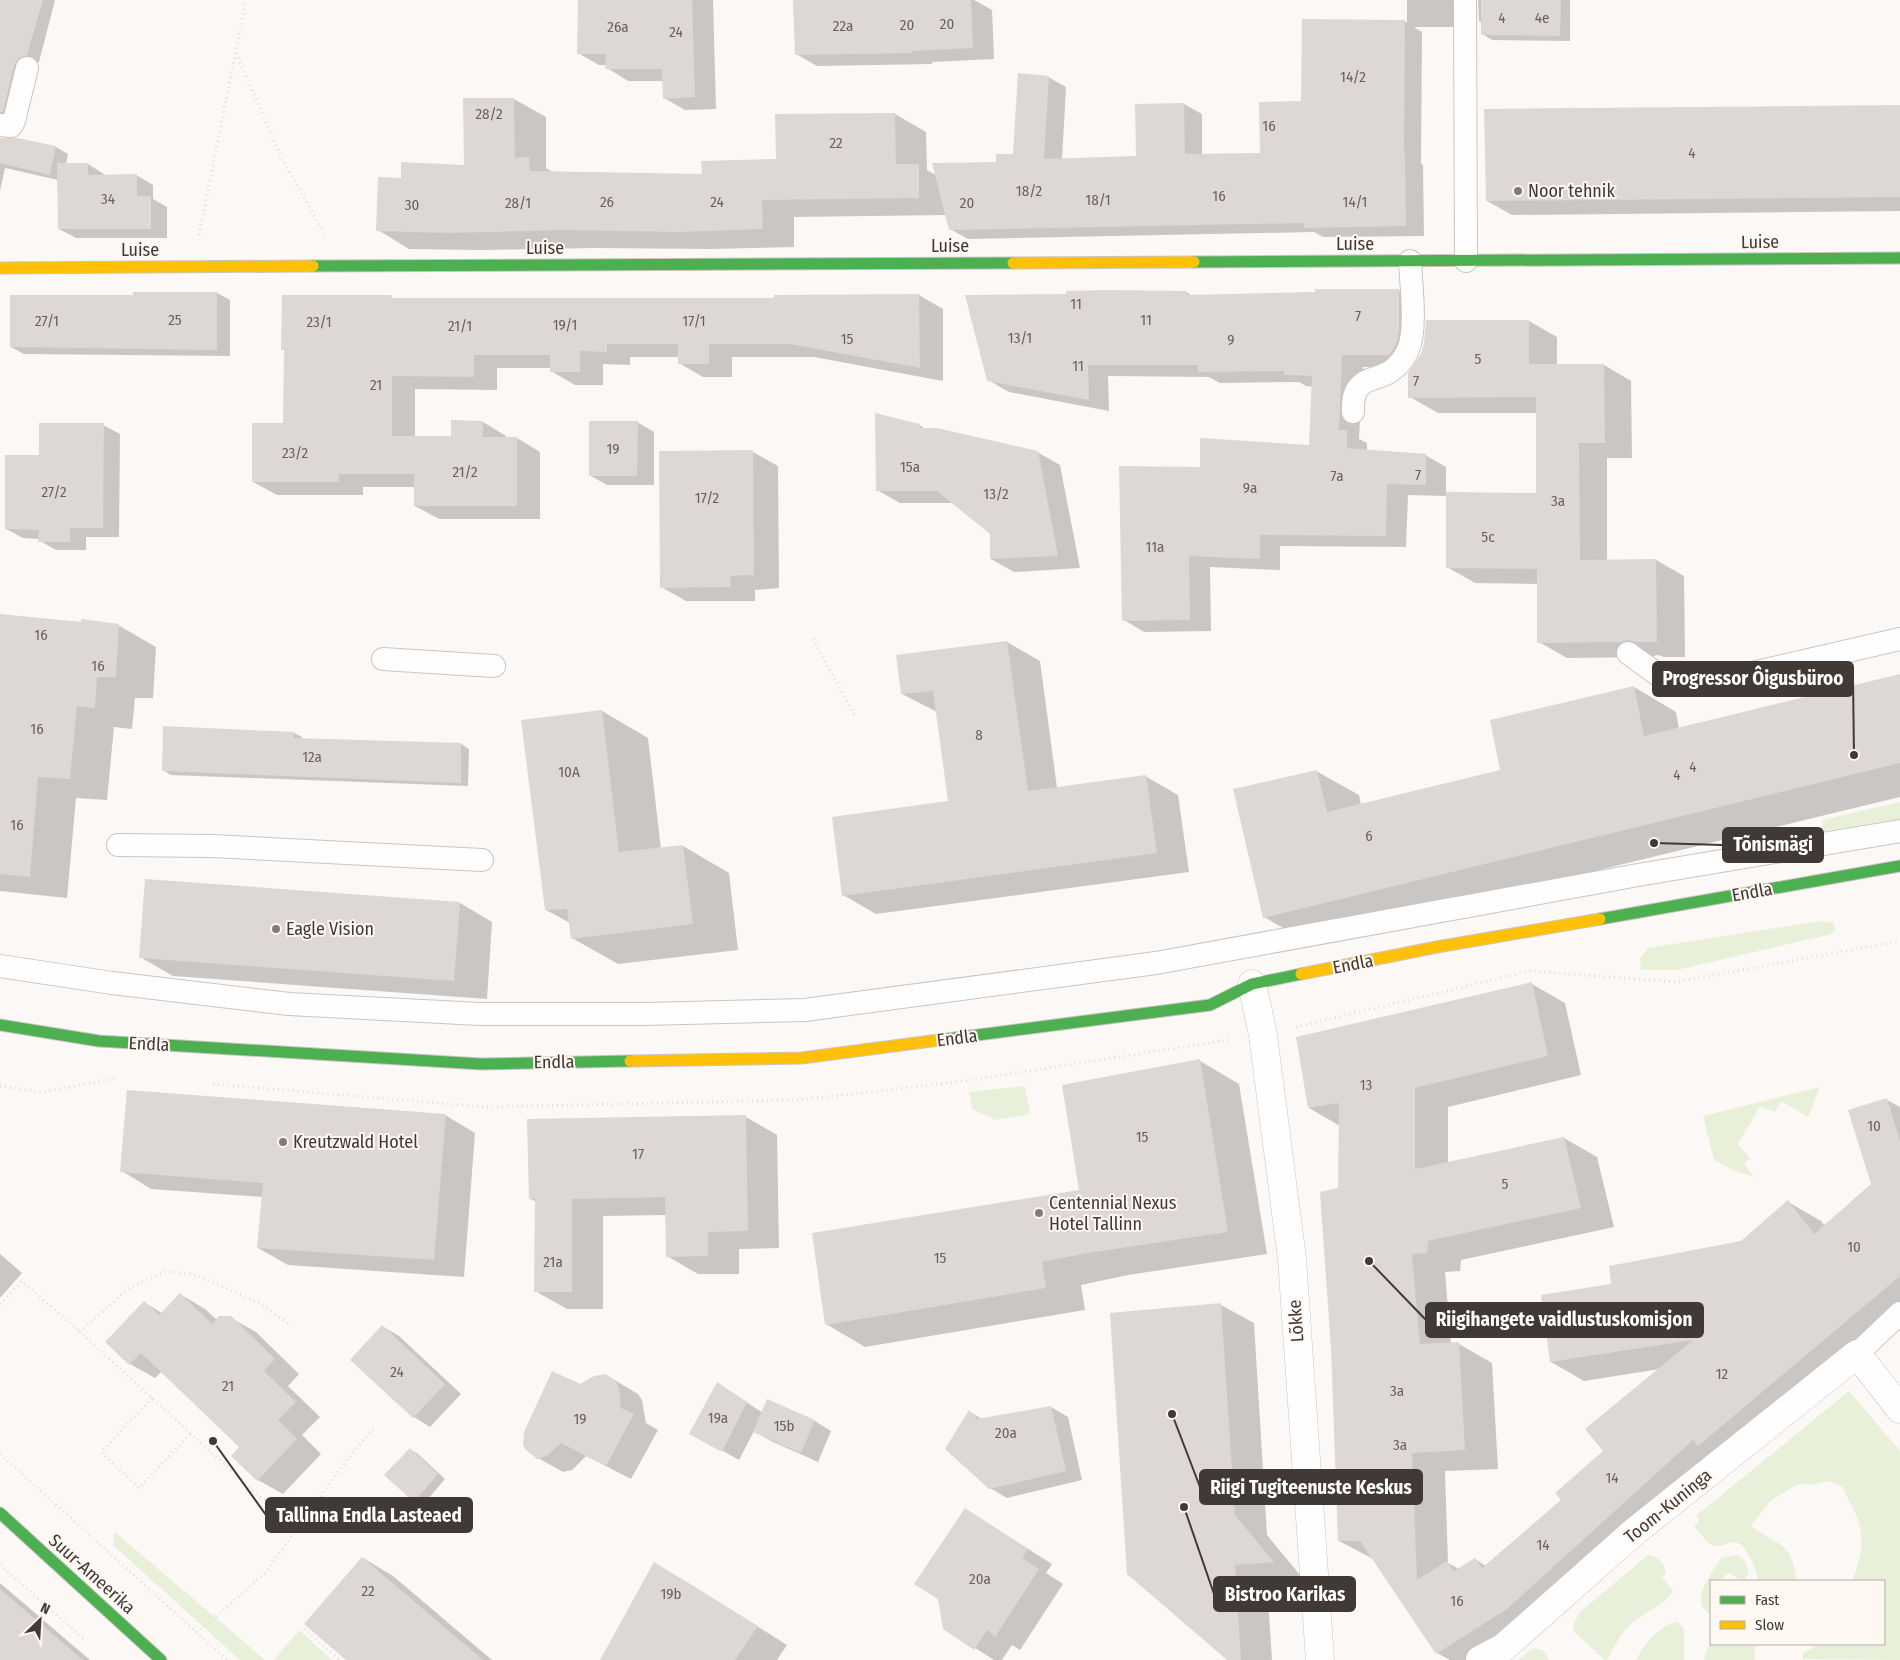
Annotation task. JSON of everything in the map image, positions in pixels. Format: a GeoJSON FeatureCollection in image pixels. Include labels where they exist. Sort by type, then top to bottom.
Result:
{"type":"FeatureCollection","features":[{"type":"Feature","properties":{"kind":"main road","name":"Luise"},"geometry":{"type":"LineString","coordinates":[[0,268],[1900,258]]}},
{"type":"Feature","properties":{"kind":"main road","name":"Endla"},"geometry":{"type":"LineString","coordinates":[[0,1025],[99,1040],[481,1064],[802,1058],[1210,1005],[1252,984],[1476,940],[1900,866]]}},
{"type":"Feature","properties":{"kind":"main road","name":"Suur-Ameerika"},"geometry":{"type":"LineString","coordinates":[[0,1513],[161,1660]]}},
{"type":"Feature","properties":{"kind":"street","name":"Lõkke"},"geometry":{"type":"LineString","coordinates":[[1252,984],[1263,1035],[1292,1259],[1320,1660]]}},
{"type":"Feature","properties":{"kind":"street"},"geometry":{"type":"LineString","coordinates":[[1857,1354],[1900,1409]]}},
{"type":"Feature","properties":{"kind":"street","name":"Toom-Kuninga"},"geometry":{"type":"LineString","coordinates":[[1480,1660],[1503,1648],[1634,1532],[1857,1354]]}},
{"type":"Feature","properties":{"kind":"lane"},"geometry":{"type":"LineString","coordinates":[[1464,0],[1466,261]]}},
{"type":"Feature","properties":{"kind":"lane"},"geometry":{"type":"LineString","coordinates":[[0,125],[11,126],[14,121],[27,68]]}},
{"type":"Feature","properties":{"kind":"lane"},"geometry":{"type":"LineString","coordinates":[[1353,412],[1354,397],[1359,388],[1366,380],[1389,372],[1401,363],[1408,349],[1412,332],[1410,261]]}},
{"type":"Feature","properties":{"kind":"lane"},"geometry":{"type":"LineString","coordinates":[[1628,653],[1660,677],[1722,680],[1900,639]]}},
{"type":"Feature","properties":{"kind":"lane"},"geometry":{"type":"LineString","coordinates":[[384,659],[494,666]]}},
{"type":"Feature","properties":{"kind":"lane","name":"Endla"},"geometry":{"type":"LineString","coordinates":[[0,966],[112,983],[289,1004],[480,1014],[645,1014],[805,1010],[1202,956],[1638,875],[1900,832]]}},
{"type":"Feature","properties":{"kind":"lane"},"geometry":{"type":"LineString","coordinates":[[118,845],[212,846],[482,860]]}},
{"type":"Feature","properties":{"kind":"lane"},"geometry":{"type":"LineString","coordinates":[[1857,1354],[1900,1313]]}},
{"type":"Feature","properties":{"kind":"path"},"geometry":{"type":"LineString","coordinates":[[192,267],[246,0]]}},
{"type":"Feature","properties":{"kind":"path"},"geometry":{"type":"LineString","coordinates":[[236,52],[281,157],[341,266]]}},
{"type":"Feature","properties":{"kind":"path"},"geometry":{"type":"LineString","coordinates":[[813,639],[854,715]]}},
{"type":"Feature","properties":{"kind":"path"},"geometry":{"type":"LineString","coordinates":[[1263,1035],[1530,971],[1676,982],[1900,941]]}},
{"type":"Feature","properties":{"kind":"path"},"geometry":{"type":"LineString","coordinates":[[80,1332],[129,1288],[167,1271],[196,1274],[259,1302],[288,1323]]}},
{"type":"Feature","properties":{"kind":"path"},"geometry":{"type":"LineString","coordinates":[[0,1304],[22,1281],[261,1498],[292,1508],[319,1501]]}},
{"type":"Feature","properties":{"kind":"path"},"geometry":{"type":"LineString","coordinates":[[152,1398],[101,1452],[139,1488],[191,1434]]}},
{"type":"Feature","properties":{"kind":"path"},"geometry":{"type":"LineString","coordinates":[[196,1632],[210,1622],[266,1572],[364,1439],[375,1428]]}},
{"type":"Feature","properties":{"kind":"path"},"geometry":{"type":"LineString","coordinates":[[0,1454],[227,1660]]}},
{"type":"Feature","properties":{"kind":"path"},"geometry":{"type":"LineString","coordinates":[[0,1565],[93,1647]]}},
{"type":"Feature","properties":{"kind":"path"},"geometry":{"type":"LineString","coordinates":[[304,1629],[340,1660]]}},
{"type":"Feature","properties":{"kind":"green space"},"geometry":{"type":"Polygon","coordinates":[[[1900,802],[1900,819],[1824,831],[1822,820],[1900,802]]]}},
{"type":"Feature","properties":{"kind":"green space"},"geometry":{"type":"Polygon","coordinates":[[[1820,921],[1834,923],[1835,930],[1832,934],[1677,970],[1641,970],[1640,959],[1648,948],[1820,921]]]}},
{"type":"Feature","properties":{"kind":"green space"},"geometry":{"type":"Polygon","coordinates":[[[1025,1086],[1030,1114],[995,1120],[972,1109],[969,1092],[1025,1086]]]}},
{"type":"Feature","properties":{"kind":"green space"},"geometry":{"type":"Polygon","coordinates":[[[1820,1087],[1808,1117],[1781,1101],[1775,1112],[1760,1106],[1738,1144],[1750,1159],[1744,1164],[1754,1177],[1735,1171],[1714,1160],[1703,1116],[1820,1087]]]}},
{"type":"Feature","properties":{"kind":"green space"},"geometry":{"type":"Polygon","coordinates":[[[1849,1391],[1900,1451],[1900,1660],[1803,1659],[1803,1653],[1818,1645],[1885,1645],[1885,1580],[1852,1580],[1860,1556],[1861,1538],[1858,1520],[1843,1487],[1831,1481],[1811,1485],[1798,1484],[1770,1501],[1751,1526],[1783,1546],[1791,1558],[1797,1580],[1758,1580],[1753,1563],[1742,1546],[1732,1542],[1721,1546],[1710,1544],[1694,1526],[1699,1522],[1697,1515],[1849,1391]]]}},
{"type":"Feature","properties":{"kind":"green space"},"geometry":{"type":"Polygon","coordinates":[[[115,1532],[265,1660],[240,1660],[113,1545],[115,1532]]]}},
{"type":"Feature","properties":{"kind":"green space"},"geometry":{"type":"Polygon","coordinates":[[[1648,1555],[1658,1558],[1662,1562],[1666,1572],[1662,1577],[1673,1590],[1670,1596],[1660,1605],[1627,1628],[1607,1660],[1605,1660],[1574,1632],[1573,1626],[1579,1613],[1648,1555]]]}},
{"type":"Feature","properties":{"kind":"green space"},"geometry":{"type":"Polygon","coordinates":[[[1737,1555],[1741,1557],[1748,1566],[1748,1573],[1744,1580],[1729,1573],[1719,1580],[1710,1580],[1710,1613],[1704,1609],[1701,1603],[1702,1595],[1708,1579],[1721,1558],[1737,1555]]]}},
{"type":"Feature","properties":{"kind":"green space"},"geometry":{"type":"Polygon","coordinates":[[[1677,1622],[1684,1628],[1684,1660],[1636,1660],[1643,1648],[1659,1631],[1677,1622]]]}},
{"type":"Feature","properties":{"kind":"green space"},"geometry":{"type":"Polygon","coordinates":[[[299,1630],[332,1660],[274,1660],[299,1630]]]}},
{"type":"Feature","properties":{"kind":"green space"},"geometry":{"type":"Polygon","coordinates":[[[1711,1645],[1755,1645],[1755,1660],[1704,1660],[1707,1649],[1711,1645]]]}},
{"type":"Feature","properties":{"kind":"green space"},"geometry":{"type":"Polygon","coordinates":[[[1532,1649],[1543,1651],[1549,1660],[1518,1660],[1532,1649]]]}},
{"type":"Feature","properties":{"kind":"building"},"geometry":{"type":"Polygon","coordinates":[[[0,0],[43,0],[27,55],[18,59],[14,65],[3,112],[0,112],[0,0]]]}},
{"type":"Feature","properties":{"kind":"building"},"geometry":{"type":"Polygon","coordinates":[[[578,0],[692,0],[695,97],[663,99],[662,69],[605,69],[606,54],[577,54],[578,0]]]}},
{"type":"Feature","properties":{"kind":"building"},"geometry":{"type":"Polygon","coordinates":[[[793,0],[971,0],[973,48],[912,51],[912,53],[795,55],[793,0]]]}},
{"type":"Feature","properties":{"kind":"building"},"geometry":{"type":"Polygon","coordinates":[[[1481,0],[1561,0],[1560,36],[1481,35],[1481,0]]]}},
{"type":"Feature","properties":{"kind":"building"},"geometry":{"type":"Polygon","coordinates":[[[1302,19],[1405,20],[1404,154],[1406,226],[1304,228],[1303,223],[949,230],[932,163],[996,162],[996,154],[1013,154],[1018,73],[1049,76],[1044,159],[1136,156],[1135,104],[1184,103],[1185,154],[1260,153],[1259,102],[1301,101],[1302,19]]]}},
{"type":"Feature","properties":{"kind":"building"},"geometry":{"type":"Polygon","coordinates":[[[463,98],[514,98],[515,158],[529,157],[530,171],[702,174],[701,161],[776,159],[775,114],[895,113],[896,164],[919,164],[919,198],[762,200],[763,229],[678,232],[563,230],[448,233],[376,231],[378,177],[401,178],[401,162],[464,165],[463,98]]]}},
{"type":"Feature","properties":{"kind":"building"},"geometry":{"type":"Polygon","coordinates":[[[1900,105],[1900,197],[1486,201],[1484,109],[1900,105]]]}},
{"type":"Feature","properties":{"kind":"building"},"geometry":{"type":"Polygon","coordinates":[[[0,138],[17,138],[56,146],[50,175],[0,163],[0,138]]]}},
{"type":"Feature","properties":{"kind":"building"},"geometry":{"type":"Polygon","coordinates":[[[57,163],[88,163],[88,175],[137,174],[137,196],[151,196],[151,229],[58,229],[57,163]]]}},
{"type":"Feature","properties":{"kind":"building"},"geometry":{"type":"Polygon","coordinates":[[[1315,289],[1399,289],[1399,329],[1396,345],[1390,354],[1342,355],[1339,430],[1347,430],[1347,448],[1426,454],[1426,485],[1387,484],[1386,536],[1260,535],[1260,559],[1189,556],[1190,620],[1122,621],[1119,466],[1200,467],[1200,438],[1309,445],[1312,376],[1284,375],[1284,371],[1198,372],[1198,365],[1088,365],[1089,400],[987,381],[965,295],[1066,294],[1066,291],[1107,290],[1186,291],[1186,295],[1315,292],[1315,289]]]}},
{"type":"Feature","properties":{"kind":"building"},"geometry":{"type":"Polygon","coordinates":[[[133,292],[217,292],[217,350],[10,347],[10,295],[133,295],[133,292]]]}},
{"type":"Feature","properties":{"kind":"building"},"geometry":{"type":"Polygon","coordinates":[[[919,294],[920,368],[790,344],[709,344],[709,364],[678,364],[678,344],[607,344],[607,352],[580,351],[580,372],[550,372],[550,355],[474,355],[474,377],[392,376],[392,436],[451,436],[451,420],[483,421],[483,437],[517,437],[517,506],[414,506],[414,474],[339,474],[339,482],[252,482],[252,423],[283,423],[284,350],[281,350],[282,295],[391,295],[392,298],[774,298],[774,295],[919,294]]]}},
{"type":"Feature","properties":{"kind":"building"},"geometry":{"type":"Polygon","coordinates":[[[1426,320],[1529,320],[1529,364],[1604,364],[1605,443],[1579,443],[1580,560],[1656,559],[1657,642],[1635,642],[1629,640],[1621,642],[1537,643],[1537,569],[1446,568],[1446,492],[1536,493],[1536,397],[1408,398],[1408,373],[1421,354],[1426,320]]]}},
{"type":"Feature","properties":{"kind":"building"},"geometry":{"type":"Polygon","coordinates":[[[875,413],[920,424],[920,428],[937,428],[1038,451],[1058,556],[990,559],[990,534],[937,491],[876,491],[875,413]]]}},
{"type":"Feature","properties":{"kind":"building"},"geometry":{"type":"Polygon","coordinates":[[[589,421],[638,421],[637,476],[589,476],[589,421]]]}},
{"type":"Feature","properties":{"kind":"building"},"geometry":{"type":"Polygon","coordinates":[[[39,423],[104,423],[103,528],[70,528],[70,542],[38,542],[39,530],[5,529],[5,455],[39,455],[39,423]]]}},
{"type":"Feature","properties":{"kind":"building"},"geometry":{"type":"Polygon","coordinates":[[[753,450],[754,575],[730,576],[731,587],[660,588],[659,451],[753,450]]]}},
{"type":"Feature","properties":{"kind":"building"},"geometry":{"type":"Polygon","coordinates":[[[0,614],[81,622],[81,619],[119,624],[116,677],[97,677],[95,708],[77,706],[70,779],[38,777],[30,877],[0,874],[0,614]]]}},
{"type":"Feature","properties":{"kind":"building"},"geometry":{"type":"Polygon","coordinates":[[[1007,641],[1028,791],[1146,775],[1157,853],[842,896],[832,817],[948,801],[933,691],[901,694],[896,655],[1007,641]]]}},
{"type":"Feature","properties":{"kind":"building"},"geometry":{"type":"Polygon","coordinates":[[[1900,674],[1900,763],[1263,918],[1233,789],[1317,770],[1327,812],[1500,770],[1490,720],[1634,686],[1644,736],[1900,674]]]}},
{"type":"Feature","properties":{"kind":"building"},"geometry":{"type":"Polygon","coordinates":[[[602,710],[619,852],[683,845],[693,924],[571,939],[567,909],[545,910],[521,720],[602,710]]]}},
{"type":"Feature","properties":{"kind":"building"},"geometry":{"type":"Polygon","coordinates":[[[163,726],[295,732],[293,738],[461,743],[461,783],[162,771],[163,726]]]}},
{"type":"Feature","properties":{"kind":"building"},"geometry":{"type":"Polygon","coordinates":[[[145,879],[460,902],[454,981],[139,958],[145,879]]]}},
{"type":"Feature","properties":{"kind":"building"},"geometry":{"type":"Polygon","coordinates":[[[1532,982],[1548,1056],[1415,1088],[1415,1169],[1564,1137],[1581,1208],[1428,1241],[1427,1253],[1412,1254],[1420,1344],[1459,1342],[1465,1450],[1412,1453],[1417,1580],[1447,1561],[1454,1571],[1475,1558],[1482,1568],[1561,1500],[1555,1493],[1603,1451],[1585,1429],[1693,1340],[1550,1362],[1541,1295],[1611,1284],[1609,1266],[1741,1241],[1788,1200],[1814,1234],[1871,1184],[1848,1110],[1887,1098],[1900,1141],[1900,1276],[1698,1446],[1693,1440],[1507,1609],[1436,1654],[1360,1541],[1338,1541],[1331,1348],[1320,1192],[1338,1188],[1339,1103],[1308,1108],[1296,1037],[1532,982]]]}},
{"type":"Feature","properties":{"kind":"building"},"geometry":{"type":"Polygon","coordinates":[[[1200,1059],[1228,1232],[1088,1253],[1042,1262],[1046,1288],[825,1325],[812,1233],[1079,1190],[1062,1085],[1200,1059]]]}},
{"type":"Feature","properties":{"kind":"building","name":"Kreutzwald Hotel"},"geometry":{"type":"Polygon","coordinates":[[[127,1090],[446,1114],[434,1260],[257,1248],[263,1183],[120,1172],[127,1090]]]}},
{"type":"Feature","properties":{"kind":"building"},"geometry":{"type":"Polygon","coordinates":[[[746,1115],[748,1231],[708,1232],[708,1256],[666,1257],[665,1197],[572,1199],[572,1292],[534,1292],[535,1199],[529,1199],[527,1119],[746,1115]]]}},
{"type":"Feature","properties":{"kind":"building"},"geometry":{"type":"Polygon","coordinates":[[[180,1293],[212,1324],[219,1316],[231,1316],[275,1359],[264,1371],[296,1402],[278,1420],[297,1439],[257,1481],[231,1456],[239,1447],[141,1353],[129,1365],[105,1342],[144,1301],[159,1315],[180,1293]]]}},
{"type":"Feature","properties":{"kind":"building"},"geometry":{"type":"Polygon","coordinates":[[[1221,1303],[1235,1515],[1274,1562],[1235,1565],[1241,1660],[1227,1660],[1127,1574],[1110,1313],[1221,1303]]]}},
{"type":"Feature","properties":{"kind":"building"},"geometry":{"type":"Polygon","coordinates":[[[382,1325],[445,1384],[413,1418],[350,1360],[382,1325]]]}},
{"type":"Feature","properties":{"kind":"building"},"geometry":{"type":"Polygon","coordinates":[[[552,1371],[580,1384],[594,1376],[606,1374],[616,1382],[619,1388],[621,1408],[634,1414],[606,1466],[561,1443],[547,1456],[537,1459],[525,1449],[523,1444],[524,1432],[552,1371]]]}},
{"type":"Feature","properties":{"kind":"building"},"geometry":{"type":"Polygon","coordinates":[[[717,1382],[747,1402],[722,1452],[689,1434],[717,1382]]]}},
{"type":"Feature","properties":{"kind":"building"},"geometry":{"type":"Polygon","coordinates":[[[767,1399],[815,1420],[801,1453],[753,1432],[767,1399]]]}},
{"type":"Feature","properties":{"kind":"building"},"geometry":{"type":"Polygon","coordinates":[[[1051,1406],[1066,1471],[989,1489],[945,1449],[969,1410],[977,1419],[1051,1406]]]}},
{"type":"Feature","properties":{"kind":"building"},"geometry":{"type":"Polygon","coordinates":[[[410,1448],[438,1474],[414,1502],[384,1475],[410,1448]]]}},
{"type":"Feature","properties":{"kind":"building"},"geometry":{"type":"Polygon","coordinates":[[[965,1508],[1028,1549],[1022,1558],[1039,1569],[995,1637],[987,1630],[974,1650],[943,1629],[938,1599],[914,1584],[965,1508]]]}},
{"type":"Feature","properties":{"kind":"building"},"geometry":{"type":"Polygon","coordinates":[[[362,1557],[483,1660],[346,1660],[304,1624],[362,1557]]]}},
{"type":"Feature","properties":{"kind":"building"},"geometry":{"type":"Polygon","coordinates":[[[654,1562],[758,1626],[735,1660],[600,1660],[654,1562]]]}},
{"type":"Feature","properties":{"kind":"building"},"geometry":{"type":"Polygon","coordinates":[[[0,1589],[83,1660],[0,1660],[0,1589]]]}},
{"type":"Feature","properties":{"kind":"traffic: fast"},"geometry":{"type":"LineString","coordinates":[[1194,262],[1900,258]]}},
{"type":"Feature","properties":{"kind":"traffic: fast"},"geometry":{"type":"LineString","coordinates":[[313,266],[1013,263]]}},
{"type":"Feature","properties":{"kind":"traffic: fast"},"geometry":{"type":"LineString","coordinates":[[1600,919],[1900,866]]}},
{"type":"Feature","properties":{"kind":"traffic: fast"},"geometry":{"type":"LineString","coordinates":[[939,1040],[1210,1005],[1252,984],[1301,974]]}},
{"type":"Feature","properties":{"kind":"traffic: fast"},"geometry":{"type":"LineString","coordinates":[[0,1025],[99,1041],[481,1064],[630,1061]]}},
{"type":"Feature","properties":{"kind":"traffic: fast"},"geometry":{"type":"LineString","coordinates":[[0,1513],[161,1660]]}},
{"type":"Feature","properties":{"kind":"traffic: slow"},"geometry":{"type":"LineString","coordinates":[[1013,263],[1194,262]]}},
{"type":"Feature","properties":{"kind":"traffic: slow"},"geometry":{"type":"LineString","coordinates":[[0,268],[313,266]]}},
{"type":"Feature","properties":{"kind":"traffic: slow"},"geometry":{"type":"LineString","coordinates":[[1301,974],[1437,947],[1600,919]]}},
{"type":"Feature","properties":{"kind":"traffic: slow"},"geometry":{"type":"LineString","coordinates":[[630,1061],[802,1058],[939,1040]]}},
{"type":"Feature","properties":{"kind":"place","name":"Noor tehnik"},"geometry":{"type":"Point","coordinates":[1518,191]}},
{"type":"Feature","properties":{"kind":"place","name":"Progressor Ôigusbüroo"},"geometry":{"type":"Point","coordinates":[1854,755]}},
{"type":"Feature","properties":{"kind":"place","name":"Tõnismägi"},"geometry":{"type":"Point","coordinates":[1654,843]}},
{"type":"Feature","properties":{"kind":"place","name":"Eagle Vision"},"geometry":{"type":"Point","coordinates":[276,929]}},
{"type":"Feature","properties":{"kind":"place","name":"Kreutzwald Hotel"},"geometry":{"type":"Point","coordinates":[283,1142]}},
{"type":"Feature","properties":{"kind":"place","name":"Centennial Nexus Hotel Tallinn"},"geometry":{"type":"Point","coordinates":[1039,1213]}},
{"type":"Feature","properties":{"kind":"place","name":"Riigihangete vaidlustuskomisjon"},"geometry":{"type":"Point","coordinates":[1369,1261]}},
{"type":"Feature","properties":{"kind":"place","name":"Riigi Tugiteenuste Keskus"},"geometry":{"type":"Point","coordinates":[1172,1414]}},
{"type":"Feature","properties":{"kind":"place","name":"Tallinna Endla Lasteaed"},"geometry":{"type":"Point","coordinates":[213,1441]}},
{"type":"Feature","properties":{"kind":"place","name":"Bistroo Karikas"},"geometry":{"type":"Point","coordinates":[1184,1507]}}]}
